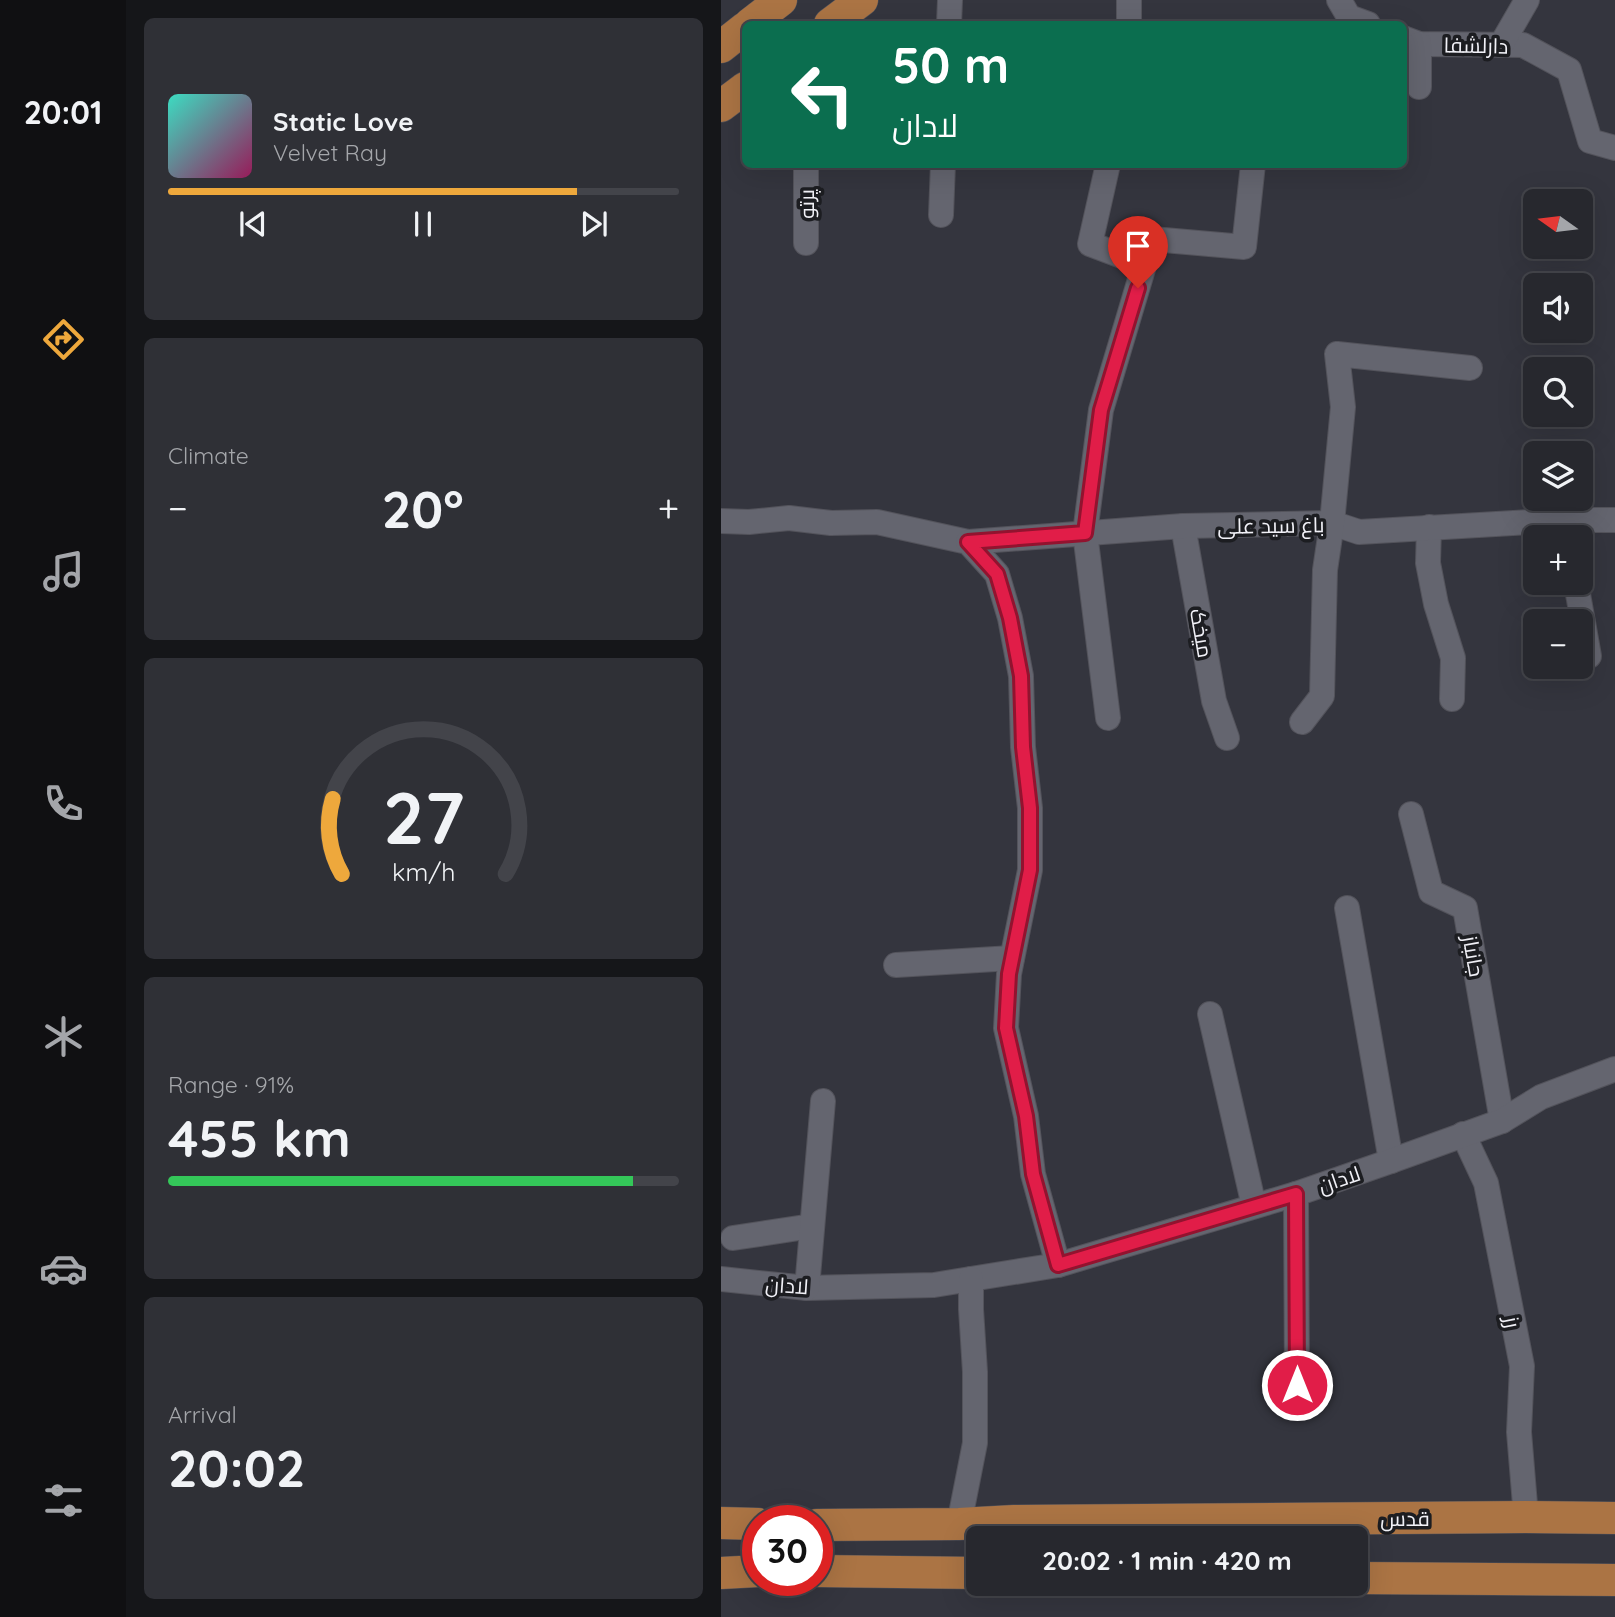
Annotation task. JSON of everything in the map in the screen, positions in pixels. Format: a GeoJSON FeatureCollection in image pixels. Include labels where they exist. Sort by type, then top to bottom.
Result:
{"type":"FeatureCollection","features":[{"type":"Feature","properties":{"kind":"main road"},"geometry":{"type":"LineString","coordinates":[[754,21],[781,0]]}},
{"type":"Feature","properties":{"kind":"main road"},"geometry":{"type":"LineString","coordinates":[[834,21],[862,0]]}},
{"type":"Feature","properties":{"kind":"main road"},"geometry":{"type":"LineString","coordinates":[[721,47],[742,30]]}},
{"type":"Feature","properties":{"kind":"main road"},"geometry":{"type":"LineString","coordinates":[[721,106],[742,90]]}},
{"type":"Feature","properties":{"kind":"main road","name":"قدس"},"geometry":{"type":"LineString","coordinates":[[833,1525],[1027,1521],[1615,1518]]}},
{"type":"Feature","properties":{"kind":"main road"},"geometry":{"type":"LineString","coordinates":[[721,1523],[742,1524]]}},
{"type":"Feature","properties":{"kind":"main road"},"geometry":{"type":"LineString","coordinates":[[833,1571],[966,1573]]}},
{"type":"Feature","properties":{"kind":"main road"},"geometry":{"type":"LineString","coordinates":[[721,1573],[742,1572]]}},
{"type":"Feature","properties":{"kind":"main road"},"geometry":{"type":"LineString","coordinates":[[1368,1578],[1615,1580]]}},
{"type":"Feature","properties":{"kind":"street"},"geometry":{"type":"LineString","coordinates":[[949,21],[950,0]]}},
{"type":"Feature","properties":{"kind":"street"},"geometry":{"type":"LineString","coordinates":[[1129,0],[1129,21]]}},
{"type":"Feature","properties":{"kind":"street"},"geometry":{"type":"LineString","coordinates":[[1501,45],[1527,0]]}},
{"type":"Feature","properties":{"kind":"street"},"geometry":{"type":"LineString","coordinates":[[1411,41],[1419,87]]}},
{"type":"Feature","properties":{"kind":"street","name":"دارلشفا"},"geometry":{"type":"LineString","coordinates":[[1411,41],[1523,45],[1569,70],[1590,141],[1615,148]]}},
{"type":"Feature","properties":{"kind":"street","name":"پرتو"},"geometry":{"type":"LineString","coordinates":[[806,168],[806,243]]}},
{"type":"Feature","properties":{"kind":"street"},"geometry":{"type":"LineString","coordinates":[[941,215],[943,168]]}},
{"type":"Feature","properties":{"kind":"street"},"geometry":{"type":"LineString","coordinates":[[1107,168],[1090,243],[1122,256],[1152,239],[1244,247],[1253,168]]}},
{"type":"Feature","properties":{"kind":"street"},"geometry":{"type":"LineString","coordinates":[[1108,718],[1085,533],[1101,410],[1152,239]]}},
{"type":"Feature","properties":{"kind":"street"},"geometry":{"type":"LineString","coordinates":[[1302,722],[1322,696],[1325,570],[1343,407],[1338,354],[1470,368]]}},
{"type":"Feature","properties":{"kind":"street","name":"باغ سید علی"},"geometry":{"type":"LineString","coordinates":[[721,521],[750,522],[789,518],[831,523],[877,522],[968,542],[1183,526],[1332,523],[1359,532],[1429,527],[1523,528]]}},
{"type":"Feature","properties":{"kind":"street","name":"باغ سید علی"},"geometry":{"type":"LineString","coordinates":[[1584,525],[1615,520]]}},
{"type":"Feature","properties":{"kind":"street","name":"میخک"},"geometry":{"type":"LineString","coordinates":[[1183,526],[1214,701],[1227,738]]}},
{"type":"Feature","properties":{"kind":"street"},"geometry":{"type":"LineString","coordinates":[[1429,527],[1428,563],[1436,604],[1453,658],[1452,699]]}},
{"type":"Feature","properties":{"kind":"street"},"geometry":{"type":"LineString","coordinates":[[968,542],[997,574],[1010,618],[1021,676],[1023,747],[1030,808],[1030,870],[1009,974],[1006,1028],[1026,1116],[1033,1174],[1058,1265]]}},
{"type":"Feature","properties":{"kind":"street","name":"جانباز"},"geometry":{"type":"LineString","coordinates":[[1411,814],[1431,892],[1465,908],[1502,1121]]}},
{"type":"Feature","properties":{"kind":"street"},"geometry":{"type":"LineString","coordinates":[[1347,908],[1391,1161]]}},
{"type":"Feature","properties":{"kind":"street"},"geometry":{"type":"LineString","coordinates":[[896,965],[1012,958]]}},
{"type":"Feature","properties":{"kind":"street"},"geometry":{"type":"LineString","coordinates":[[1210,1014],[1254,1206]]}},
{"type":"Feature","properties":{"kind":"street","name":"لادان"},"geometry":{"type":"LineString","coordinates":[[721,1279],[807,1288],[934,1285],[1058,1265],[1296,1194],[1391,1161],[1502,1121],[1541,1097],[1615,1069]]}},
{"type":"Feature","properties":{"kind":"street"},"geometry":{"type":"LineString","coordinates":[[807,1288],[824,1101]]}},
{"type":"Feature","properties":{"kind":"street","name":"رز"},"geometry":{"type":"LineString","coordinates":[[1463,1134],[1486,1183],[1522,1366],[1519,1432],[1526,1517]]}},
{"type":"Feature","properties":{"kind":"street"},"geometry":{"type":"LineString","coordinates":[[1296,1194],[1297,1385]]}},
{"type":"Feature","properties":{"kind":"street"},"geometry":{"type":"LineString","coordinates":[[733,1238],[812,1226]]}},
{"type":"Feature","properties":{"kind":"street"},"geometry":{"type":"LineString","coordinates":[[960,1524],[975,1443],[971,1279]]}},
{"type":"Feature","properties":{"kind":"route"},"geometry":{"type":"LineString","coordinates":[[1138,288],[1101,410],[1085,533],[968,542],[997,574],[1010,618],[1021,676],[1023,747],[1030,808],[1030,870],[1009,974],[1006,1028],[1026,1116],[1033,1174],[1058,1265],[1296,1194],[1297,1385]]}}]}
